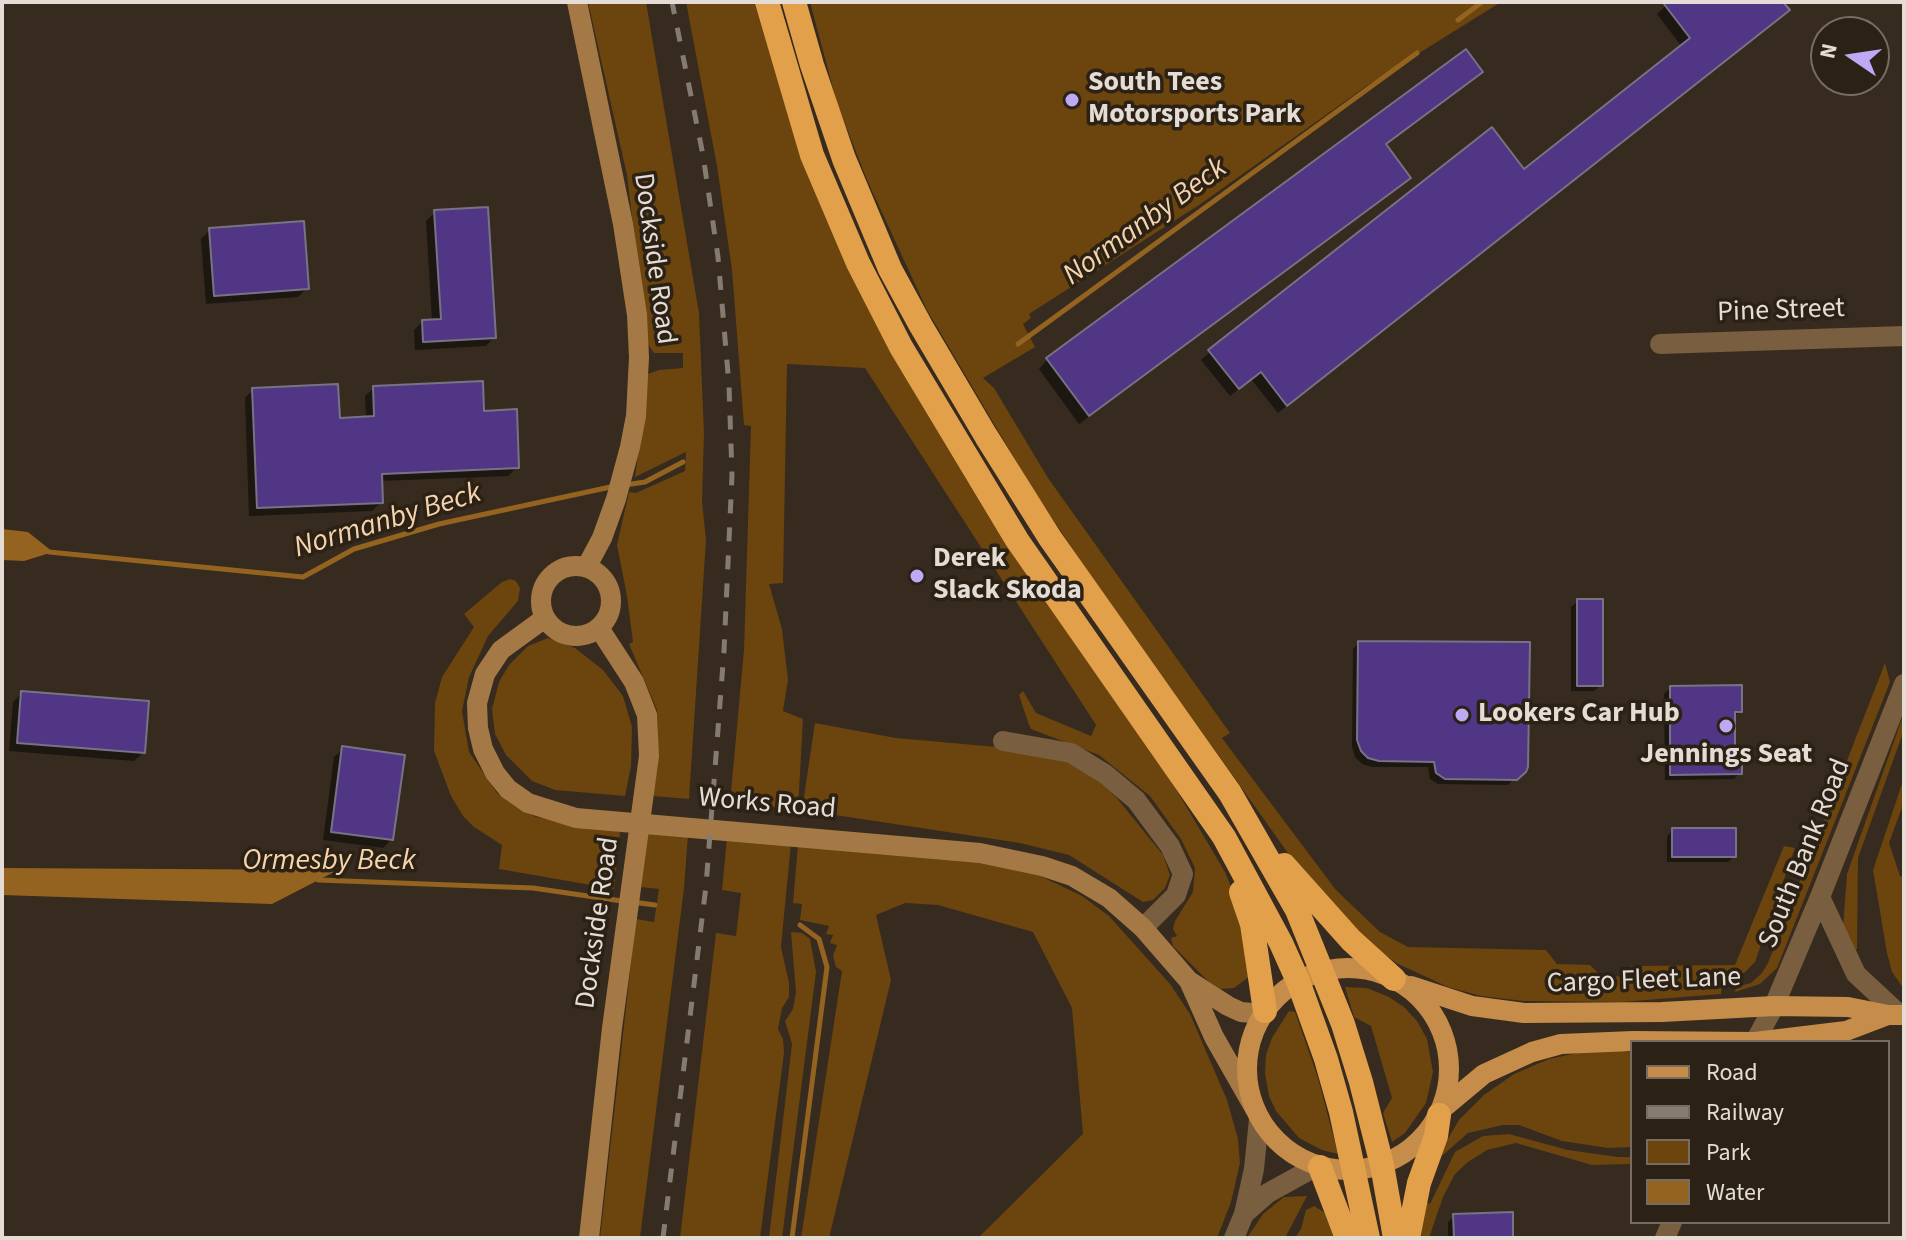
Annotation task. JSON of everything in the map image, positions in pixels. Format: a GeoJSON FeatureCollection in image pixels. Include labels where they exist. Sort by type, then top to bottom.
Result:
{"type":"FeatureCollection","features":[{"type":"Feature","properties":{"kind":"highway"},"geometry":{"type":"LineString","coordinates":[[767,2],[812,155],[858,263],[901,347],[1017,540],[1224,837],[1281,943],[1326,1059],[1368,1238]]}},
{"type":"Feature","properties":{"kind":"highway"},"geometry":{"type":"LineString","coordinates":[[794,2],[844,159],[890,269],[921,326],[1050,538],[1230,793],[1297,910],[1343,1024],[1361,1082],[1382,1165],[1395,1238]]}},
{"type":"Feature","properties":{"kind":"highway"},"geometry":{"type":"LineString","coordinates":[[1255,833],[1351,940],[1399,981]]}},
{"type":"Feature","properties":{"kind":"highway"},"geometry":{"type":"LineString","coordinates":[[1224,837],[1252,924],[1264,1013]]}},
{"type":"Feature","properties":{"kind":"highway"},"geometry":{"type":"LineString","coordinates":[[1408,1238],[1419,1183],[1436,1136],[1440,1112]]}},
{"type":"Feature","properties":{"kind":"highway"},"geometry":{"type":"LineString","coordinates":[[1318,1166],[1347,1238]]}},
{"type":"Feature","properties":{"kind":"main road","name":"Dockside Road"},"geometry":{"type":"LineString","coordinates":[[577,2],[623,224],[637,315],[639,372],[630,447],[602,538],[587,566]]}},
{"type":"Feature","properties":{"kind":"main road"},"geometry":{"type":"LineString","coordinates":[[567,566],[587,566],[599,572],[609,586],[612,600],[610,614],[599,628],[587,635],[561,633],[545,618],[540,602],[546,581],[554,572],[567,566]]}},
{"type":"Feature","properties":{"kind":"main road","name":"Works Road"},"geometry":{"type":"LineString","coordinates":[[545,618],[501,650],[485,674],[477,703],[483,749],[495,773],[508,789],[528,803],[552,812],[596,819],[980,853],[1042,866],[1072,876],[1109,898],[1143,928],[1189,981],[1241,1012],[1264,1013]]}},
{"type":"Feature","properties":{"kind":"main road","name":"Dockside Road"},"geometry":{"type":"LineString","coordinates":[[589,1238],[612,1028],[649,756],[647,715],[634,682],[599,628]]}},
{"type":"Feature","properties":{"kind":"main road","name":"Cargo Fleet Lane"},"geometry":{"type":"LineString","coordinates":[[1321,971],[1366,969],[1472,1006],[1524,1013],[1662,1012],[1774,1006],[1848,1007],[1898,1015]]}},
{"type":"Feature","properties":{"kind":"main road"},"geometry":{"type":"LineString","coordinates":[[1321,971],[1286,989],[1264,1013],[1250,1044],[1247,1060],[1249,1093],[1257,1114],[1278,1143],[1303,1160],[1318,1166],[1353,1171],[1382,1165]]}},
{"type":"Feature","properties":{"kind":"main road","name":"Works Road"},"geometry":{"type":"LineString","coordinates":[[1189,981],[1214,1037],[1257,1114]]}},
{"type":"Feature","properties":{"kind":"main road"},"geometry":{"type":"LineString","coordinates":[[1399,981],[1429,1008],[1445,1040],[1449,1075],[1440,1112]]}},
{"type":"Feature","properties":{"kind":"main road","name":"Cargo Fleet Lane"},"geometry":{"type":"LineString","coordinates":[[1772,1040],[1846,1031],[1898,1015]]}},
{"type":"Feature","properties":{"kind":"main road","name":"Cargo Fleet Lane"},"geometry":{"type":"LineString","coordinates":[[1382,1165],[1415,1145],[1440,1112],[1484,1074],[1532,1052],[1561,1044],[1630,1041]]}},
{"type":"Feature","properties":{"kind":"street","name":"Pine Street"},"geometry":{"type":"LineString","coordinates":[[1660,344],[1904,336]]}},
{"type":"Feature","properties":{"kind":"street","name":"South Bank Road"},"geometry":{"type":"LineString","coordinates":[[1756,1040],[1774,1006],[1820,897],[1904,684]]}},
{"type":"Feature","properties":{"kind":"street"},"geometry":{"type":"LineString","coordinates":[[1003,741],[1071,753],[1105,774],[1136,800],[1170,846],[1183,874],[1176,895],[1143,928]]}},
{"type":"Feature","properties":{"kind":"street"},"geometry":{"type":"LineString","coordinates":[[1820,897],[1856,974],[1898,1015]]}},
{"type":"Feature","properties":{"kind":"street"},"geometry":{"type":"LineString","coordinates":[[1234,1238],[1244,1214],[1254,1169],[1257,1114]]}},
{"type":"Feature","properties":{"kind":"street"},"geometry":{"type":"LineString","coordinates":[[1244,1214],[1268,1193],[1318,1166]]}},
{"type":"Feature","properties":{"kind":"green space"},"geometry":{"type":"Polygon","coordinates":[[[588,2],[646,2],[699,313],[704,433],[702,501],[706,540],[689,799],[653,796],[658,763],[657,710],[629,644],[633,642],[617,545],[629,492],[636,493],[685,471],[686,452],[635,477],[648,374],[683,368],[683,353],[654,353],[647,343],[627,175],[588,2]]]}},
{"type":"Feature","properties":{"kind":"green space"},"geometry":{"type":"Polygon","coordinates":[[[686,2],[754,2],[803,159],[1225,872],[1243,917],[1250,976],[1234,988],[1221,989],[1209,982],[1173,946],[1171,938],[1177,936],[1173,929],[1175,921],[1193,892],[1195,868],[1181,839],[1150,796],[1099,755],[1031,729],[1019,695],[1023,691],[1036,713],[1091,736],[1096,725],[865,368],[787,364],[783,583],[769,584],[782,629],[788,680],[783,711],[803,719],[798,809],[730,803],[744,650],[751,426],[744,425],[732,270],[717,166],[686,2]]]}},
{"type":"Feature","properties":{"kind":"green space"},"geometry":{"type":"Polygon","coordinates":[[[810,2],[1501,2],[1368,85],[1199,205],[1029,314],[1031,318],[1023,324],[1035,347],[983,378],[994,388],[1048,478],[1230,733],[1222,738],[1336,890],[1380,932],[1408,947],[1546,950],[1557,964],[1590,965],[1599,974],[1610,977],[1624,976],[1631,966],[1735,965],[1784,846],[1795,848],[1755,962],[1744,973],[1724,974],[1721,994],[1621,1002],[1524,1001],[1481,996],[1448,987],[1396,963],[1373,946],[1335,907],[1290,856],[1086,569],[1030,485],[927,310],[867,180],[837,103],[810,2]]]}},
{"type":"Feature","properties":{"kind":"green space"},"geometry":{"type":"Polygon","coordinates":[[[510,579],[516,581],[520,588],[518,601],[488,636],[469,677],[462,711],[469,752],[497,793],[516,807],[536,817],[620,832],[614,889],[499,869],[502,845],[463,816],[451,796],[434,751],[435,703],[442,677],[474,627],[464,614],[502,582],[510,579]]]}},
{"type":"Feature","properties":{"kind":"green space"},"geometry":{"type":"Polygon","coordinates":[[[548,638],[575,648],[603,670],[623,696],[632,727],[631,766],[625,796],[555,790],[532,781],[506,755],[495,734],[492,709],[499,682],[509,665],[528,646],[548,638]]]}},
{"type":"Feature","properties":{"kind":"green space"},"geometry":{"type":"Polygon","coordinates":[[[1885,663],[1890,682],[1777,968],[1760,984],[1735,992],[1736,987],[1751,983],[1768,963],[1885,663]]]}},
{"type":"Feature","properties":{"kind":"green space"},"geometry":{"type":"Polygon","coordinates":[[[1904,713],[1904,730],[1858,858],[1857,949],[1851,952],[1843,928],[1847,874],[1904,713]]]}},
{"type":"Feature","properties":{"kind":"green space"},"geometry":{"type":"Polygon","coordinates":[[[815,723],[896,738],[1020,749],[1079,764],[1116,797],[1163,855],[1170,875],[1165,888],[1153,900],[1143,902],[1069,855],[1020,843],[802,810],[815,723]]]}},
{"type":"Feature","properties":{"kind":"green space"},"geometry":{"type":"Polygon","coordinates":[[[1904,778],[1904,802],[1889,843],[1900,876],[1904,877],[1904,989],[1892,972],[1887,953],[1873,870],[1904,778]]]}},
{"type":"Feature","properties":{"kind":"green space"},"geometry":{"type":"Polygon","coordinates":[[[647,830],[688,835],[684,888],[640,1238],[600,1238],[636,919],[654,922],[659,889],[641,887],[647,830]]]}},
{"type":"Feature","properties":{"kind":"green space"},"geometry":{"type":"Polygon","coordinates":[[[727,838],[791,843],[781,947],[789,997],[782,1008],[778,1029],[783,1039],[784,1053],[760,1238],[680,1238],[716,933],[736,936],[741,893],[722,890],[727,838]]]}},
{"type":"Feature","properties":{"kind":"green space"},"geometry":{"type":"Polygon","coordinates":[[[798,845],[1002,862],[1032,872],[1082,896],[1109,916],[1170,984],[1190,1014],[1227,1100],[1238,1139],[1240,1163],[1231,1202],[1217,1238],[978,1238],[1083,1134],[1072,1008],[1033,932],[938,905],[905,903],[876,915],[891,980],[829,1238],[801,1238],[842,971],[836,967],[833,956],[837,945],[830,943],[833,935],[826,934],[829,926],[800,920],[802,904],[793,903],[798,845]]]}},
{"type":"Feature","properties":{"kind":"green space"},"geometry":{"type":"Polygon","coordinates":[[[791,932],[802,933],[810,939],[816,972],[782,1238],[769,1238],[792,1044],[785,1021],[793,1009],[796,992],[791,932]]]}},
{"type":"Feature","properties":{"kind":"green space"},"geometry":{"type":"Polygon","coordinates":[[[1345,987],[1367,988],[1389,997],[1417,1021],[1427,1039],[1433,1072],[1426,1103],[1405,1133],[1392,1142],[1383,1113],[1392,1098],[1371,1026],[1354,1017],[1345,987]]]}},
{"type":"Feature","properties":{"kind":"green space"},"geometry":{"type":"Polygon","coordinates":[[[1289,1011],[1295,1012],[1318,1078],[1338,1154],[1299,1138],[1276,1111],[1269,1096],[1266,1055],[1272,1038],[1289,1011]]]}},
{"type":"Feature","properties":{"kind":"green space"},"geometry":{"type":"Polygon","coordinates":[[[1615,1049],[1630,1053],[1630,1147],[1608,1148],[1562,1141],[1519,1125],[1503,1125],[1468,1133],[1443,1155],[1439,1154],[1459,1120],[1484,1095],[1514,1074],[1549,1059],[1615,1049]]]}},
{"type":"Feature","properties":{"kind":"green space"},"geometry":{"type":"Polygon","coordinates":[[[1509,1134],[1568,1150],[1630,1157],[1630,1164],[1592,1165],[1516,1143],[1487,1150],[1455,1174],[1443,1197],[1429,1238],[1419,1238],[1426,1202],[1430,1204],[1455,1152],[1483,1136],[1509,1134]]]}},
{"type":"Feature","properties":{"kind":"green space"},"geometry":{"type":"Polygon","coordinates":[[[1307,1196],[1285,1238],[1247,1238],[1263,1214],[1284,1197],[1307,1196]]]}},
{"type":"Feature","properties":{"kind":"green space"},"geometry":{"type":"Polygon","coordinates":[[[1314,1206],[1324,1212],[1336,1238],[1295,1238],[1306,1210],[1314,1206]]]}},
{"type":"Feature","properties":{"kind":"water"},"geometry":{"type":"Polygon","coordinates":[[[2,529],[28,532],[53,552],[24,561],[2,560],[2,529]]]}},
{"type":"Feature","properties":{"kind":"water"},"geometry":{"type":"Polygon","coordinates":[[[2,868],[338,870],[272,904],[2,895],[2,868]]]}},
{"type":"Feature","properties":{"kind":"building"},"geometry":{"type":"Polygon","coordinates":[[[1783,2],[1790,10],[1287,406],[1261,372],[1239,389],[1208,350],[1492,127],[1524,169],[1690,38],[1664,4],[1783,2]]]}},
{"type":"Feature","properties":{"kind":"building"},"geometry":{"type":"Polygon","coordinates":[[[1466,49],[1483,72],[1386,144],[1411,178],[1089,416],[1046,358],[1466,49]]]}},
{"type":"Feature","properties":{"kind":"building"},"geometry":{"type":"Polygon","coordinates":[[[488,207],[496,338],[423,342],[422,320],[441,319],[434,210],[488,207]]]}},
{"type":"Feature","properties":{"kind":"building"},"geometry":{"type":"Polygon","coordinates":[[[304,221],[309,289],[214,296],[209,228],[304,221]]]}},
{"type":"Feature","properties":{"kind":"building"},"geometry":{"type":"Polygon","coordinates":[[[483,381],[484,411],[517,409],[519,468],[382,474],[383,503],[257,508],[252,388],[338,384],[340,418],[374,416],[373,386],[483,381]]]}},
{"type":"Feature","properties":{"kind":"building"},"geometry":{"type":"Polygon","coordinates":[[[1577,599],[1603,599],[1603,686],[1577,686],[1577,599]]]}},
{"type":"Feature","properties":{"kind":"building"},"geometry":{"type":"Polygon","coordinates":[[[1358,641],[1530,642],[1526,772],[1517,780],[1445,779],[1436,773],[1434,762],[1368,758],[1357,740],[1358,641]]]}},
{"type":"Feature","properties":{"kind":"building"},"geometry":{"type":"Polygon","coordinates":[[[1742,685],[1742,712],[1735,712],[1735,751],[1742,751],[1742,774],[1670,775],[1670,686],[1742,685]]]}},
{"type":"Feature","properties":{"kind":"building"},"geometry":{"type":"Polygon","coordinates":[[[21,691],[149,701],[145,753],[17,743],[21,691]]]}},
{"type":"Feature","properties":{"kind":"building"},"geometry":{"type":"Polygon","coordinates":[[[342,746],[405,755],[393,840],[331,832],[342,746]]]}},
{"type":"Feature","properties":{"kind":"building"},"geometry":{"type":"Polygon","coordinates":[[[1672,828],[1736,828],[1736,857],[1672,857],[1672,828]]]}},
{"type":"Feature","properties":{"kind":"building"},"geometry":{"type":"Polygon","coordinates":[[[1513,1212],[1513,1238],[1454,1238],[1453,1214],[1513,1212]]]}},
{"type":"Feature","properties":{"kind":"waterway","name":"Normanby Beck"},"geometry":{"type":"LineString","coordinates":[[1458,20],[1482,2]]}},
{"type":"Feature","properties":{"kind":"waterway","name":"Normanby Beck"},"geometry":{"type":"LineString","coordinates":[[1018,344],[1417,53]]}},
{"type":"Feature","properties":{"kind":"waterway","name":"Normanby Beck"},"geometry":{"type":"LineString","coordinates":[[625,485],[645,482],[683,462]]}},
{"type":"Feature","properties":{"kind":"waterway","name":"Normanby Beck"},"geometry":{"type":"LineString","coordinates":[[49,552],[303,577],[354,549],[439,524],[615,486]]}},
{"type":"Feature","properties":{"kind":"waterway","name":"Ormesby Beck"},"geometry":{"type":"LineString","coordinates":[[318,880],[533,888],[622,901]]}},
{"type":"Feature","properties":{"kind":"waterway","name":"Ormesby Beck"},"geometry":{"type":"LineString","coordinates":[[632,902],[655,905]]}},
{"type":"Feature","properties":{"kind":"waterway","name":"Ormesby Beck"},"geometry":{"type":"LineString","coordinates":[[792,1238],[827,967],[819,939],[800,925]]}},
{"type":"Feature","properties":{"kind":"railway"},"geometry":{"type":"LineString","coordinates":[[663,1238],[706,886],[724,651],[732,475],[729,385],[718,257],[703,155],[672,2]]}},
{"type":"Feature","properties":{"kind":"place","name":"South Tees Motorsports Park"},"geometry":{"type":"Point","coordinates":[1072,100]}},
{"type":"Feature","properties":{"kind":"place","name":"Derek Slack Skoda"},"geometry":{"type":"Point","coordinates":[917,576]}},
{"type":"Feature","properties":{"kind":"place","name":"Lookers Car Hub"},"geometry":{"type":"Point","coordinates":[1462,715]}},
{"type":"Feature","properties":{"kind":"place","name":"Jennings Seat"},"geometry":{"type":"Point","coordinates":[1726,726]}}]}
